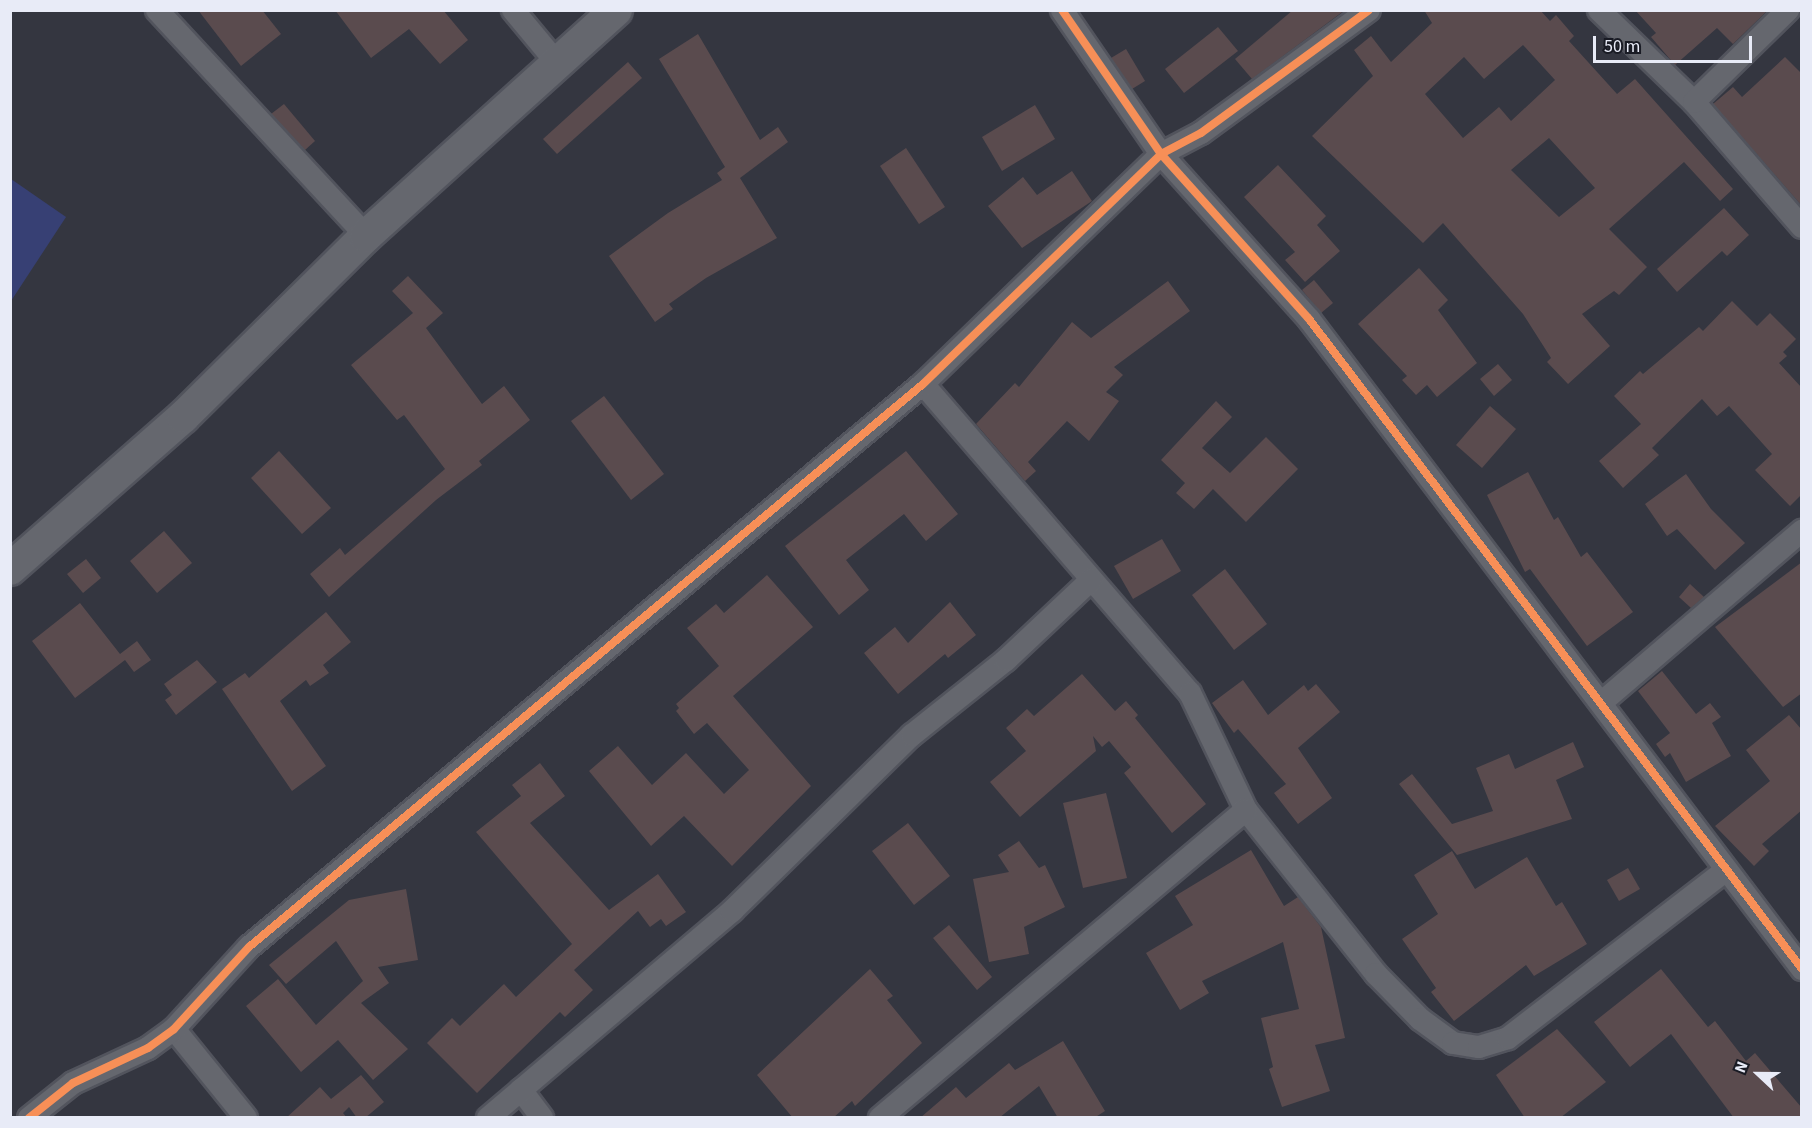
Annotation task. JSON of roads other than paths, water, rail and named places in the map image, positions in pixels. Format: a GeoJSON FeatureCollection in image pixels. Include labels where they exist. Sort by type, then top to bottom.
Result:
{"type":"FeatureCollection","features":[{"type":"Feature","properties":{"kind":"street"},"geometry":{"type":"LineString","coordinates":[[158,10],[366,236]]}},
{"type":"Feature","properties":{"kind":"street"},"geometry":{"type":"LineString","coordinates":[[513,10],[557,63]]}},
{"type":"Feature","properties":{"kind":"street"},"geometry":{"type":"LineString","coordinates":[[10,569],[183,417],[366,236],[616,10]]}},
{"type":"Feature","properties":{"kind":"street"},"geometry":{"type":"LineString","coordinates":[[1062,10],[1161,154],[1309,319],[1802,969]]}},
{"type":"Feature","properties":{"kind":"street"},"geometry":{"type":"LineString","coordinates":[[29,1118],[73,1083],[148,1048],[174,1029],[249,946],[923,384],[1161,154],[1201,133],[1369,10]]}},
{"type":"Feature","properties":{"kind":"street"},"geometry":{"type":"LineString","coordinates":[[1599,10],[1694,102],[1802,227]]}},
{"type":"Feature","properties":{"kind":"street"},"geometry":{"type":"LineString","coordinates":[[1694,102],[1788,10]]}},
{"type":"Feature","properties":{"kind":"street"},"geometry":{"type":"LineString","coordinates":[[923,384],[1190,693],[1246,810],[1376,974],[1420,1019],[1454,1042],[1479,1047],[1508,1038],[1726,870]]}},
{"type":"Feature","properties":{"kind":"street"},"geometry":{"type":"LineString","coordinates":[[1601,703],[1802,531]]}},
{"type":"Feature","properties":{"kind":"street"},"geometry":{"type":"LineString","coordinates":[[488,1118],[732,911],[912,735],[1006,660],[1091,580]]}},
{"type":"Feature","properties":{"kind":"street"},"geometry":{"type":"LineString","coordinates":[[880,1118],[1246,810]]}},
{"type":"Feature","properties":{"kind":"street"},"geometry":{"type":"LineString","coordinates":[[174,1029],[246,1118]]}},
{"type":"Feature","properties":{"kind":"street"},"geometry":{"type":"LineString","coordinates":[[520,1090],[542,1118]]}}]}
